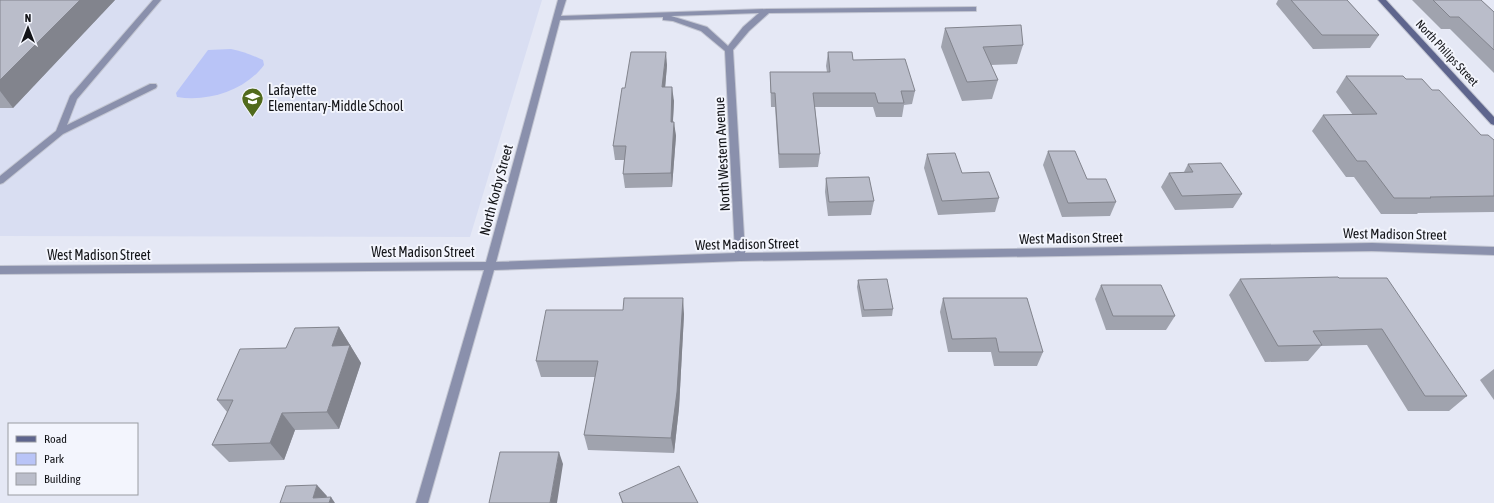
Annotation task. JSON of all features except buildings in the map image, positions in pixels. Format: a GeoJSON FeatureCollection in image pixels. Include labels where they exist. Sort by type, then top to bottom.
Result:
{"type":"FeatureCollection","features":[{"type":"Feature","properties":{"kind":"street"},"geometry":{"type":"LineString","coordinates":[[60,132],[73,98],[157,0]]}},
{"type":"Feature","properties":{"kind":"street","name":"North Korby Street"},"geometry":{"type":"LineString","coordinates":[[422,503],[490,266],[562,0]]}},
{"type":"Feature","properties":{"kind":"street","name":"North Philips Street"},"geometry":{"type":"LineString","coordinates":[[1382,0],[1492,118]]}},
{"type":"Feature","properties":{"kind":"street"},"geometry":{"type":"LineString","coordinates":[[558,18],[638,14],[767,11],[973,9]]}},
{"type":"Feature","properties":{"kind":"street"},"geometry":{"type":"LineString","coordinates":[[638,14],[674,19],[704,29],[729,50],[740,35],[767,11]]}},
{"type":"Feature","properties":{"kind":"street","name":"North Western Avenue"},"geometry":{"type":"LineString","coordinates":[[729,50],[740,257]]}},
{"type":"Feature","properties":{"kind":"street"},"geometry":{"type":"LineString","coordinates":[[0,181],[60,132],[152,86]]}},
{"type":"Feature","properties":{"kind":"street","name":"West Madison Street"},"geometry":{"type":"LineString","coordinates":[[0,270],[490,266],[740,257],[1372,247],[1494,250]]}},
{"type":"Feature","properties":{"kind":"shaded area","name":"Lafayette Elementary-Middle School"},"geometry":{"type":"Polygon","coordinates":[[[0,0],[542,0],[470,237],[0,236],[0,0]]]}},
{"type":"Feature","properties":{"kind":"green space"},"geometry":{"type":"Polygon","coordinates":[[[231,49],[247,53],[263,60],[264,65],[247,82],[225,93],[201,98],[177,97],[176,93],[208,50],[231,49]]]}},
{"type":"Feature","properties":{"kind":"place","name":"Lafayette Elementary-Middle School"},"geometry":{"type":"Point","coordinates":[253,118]}}]}
